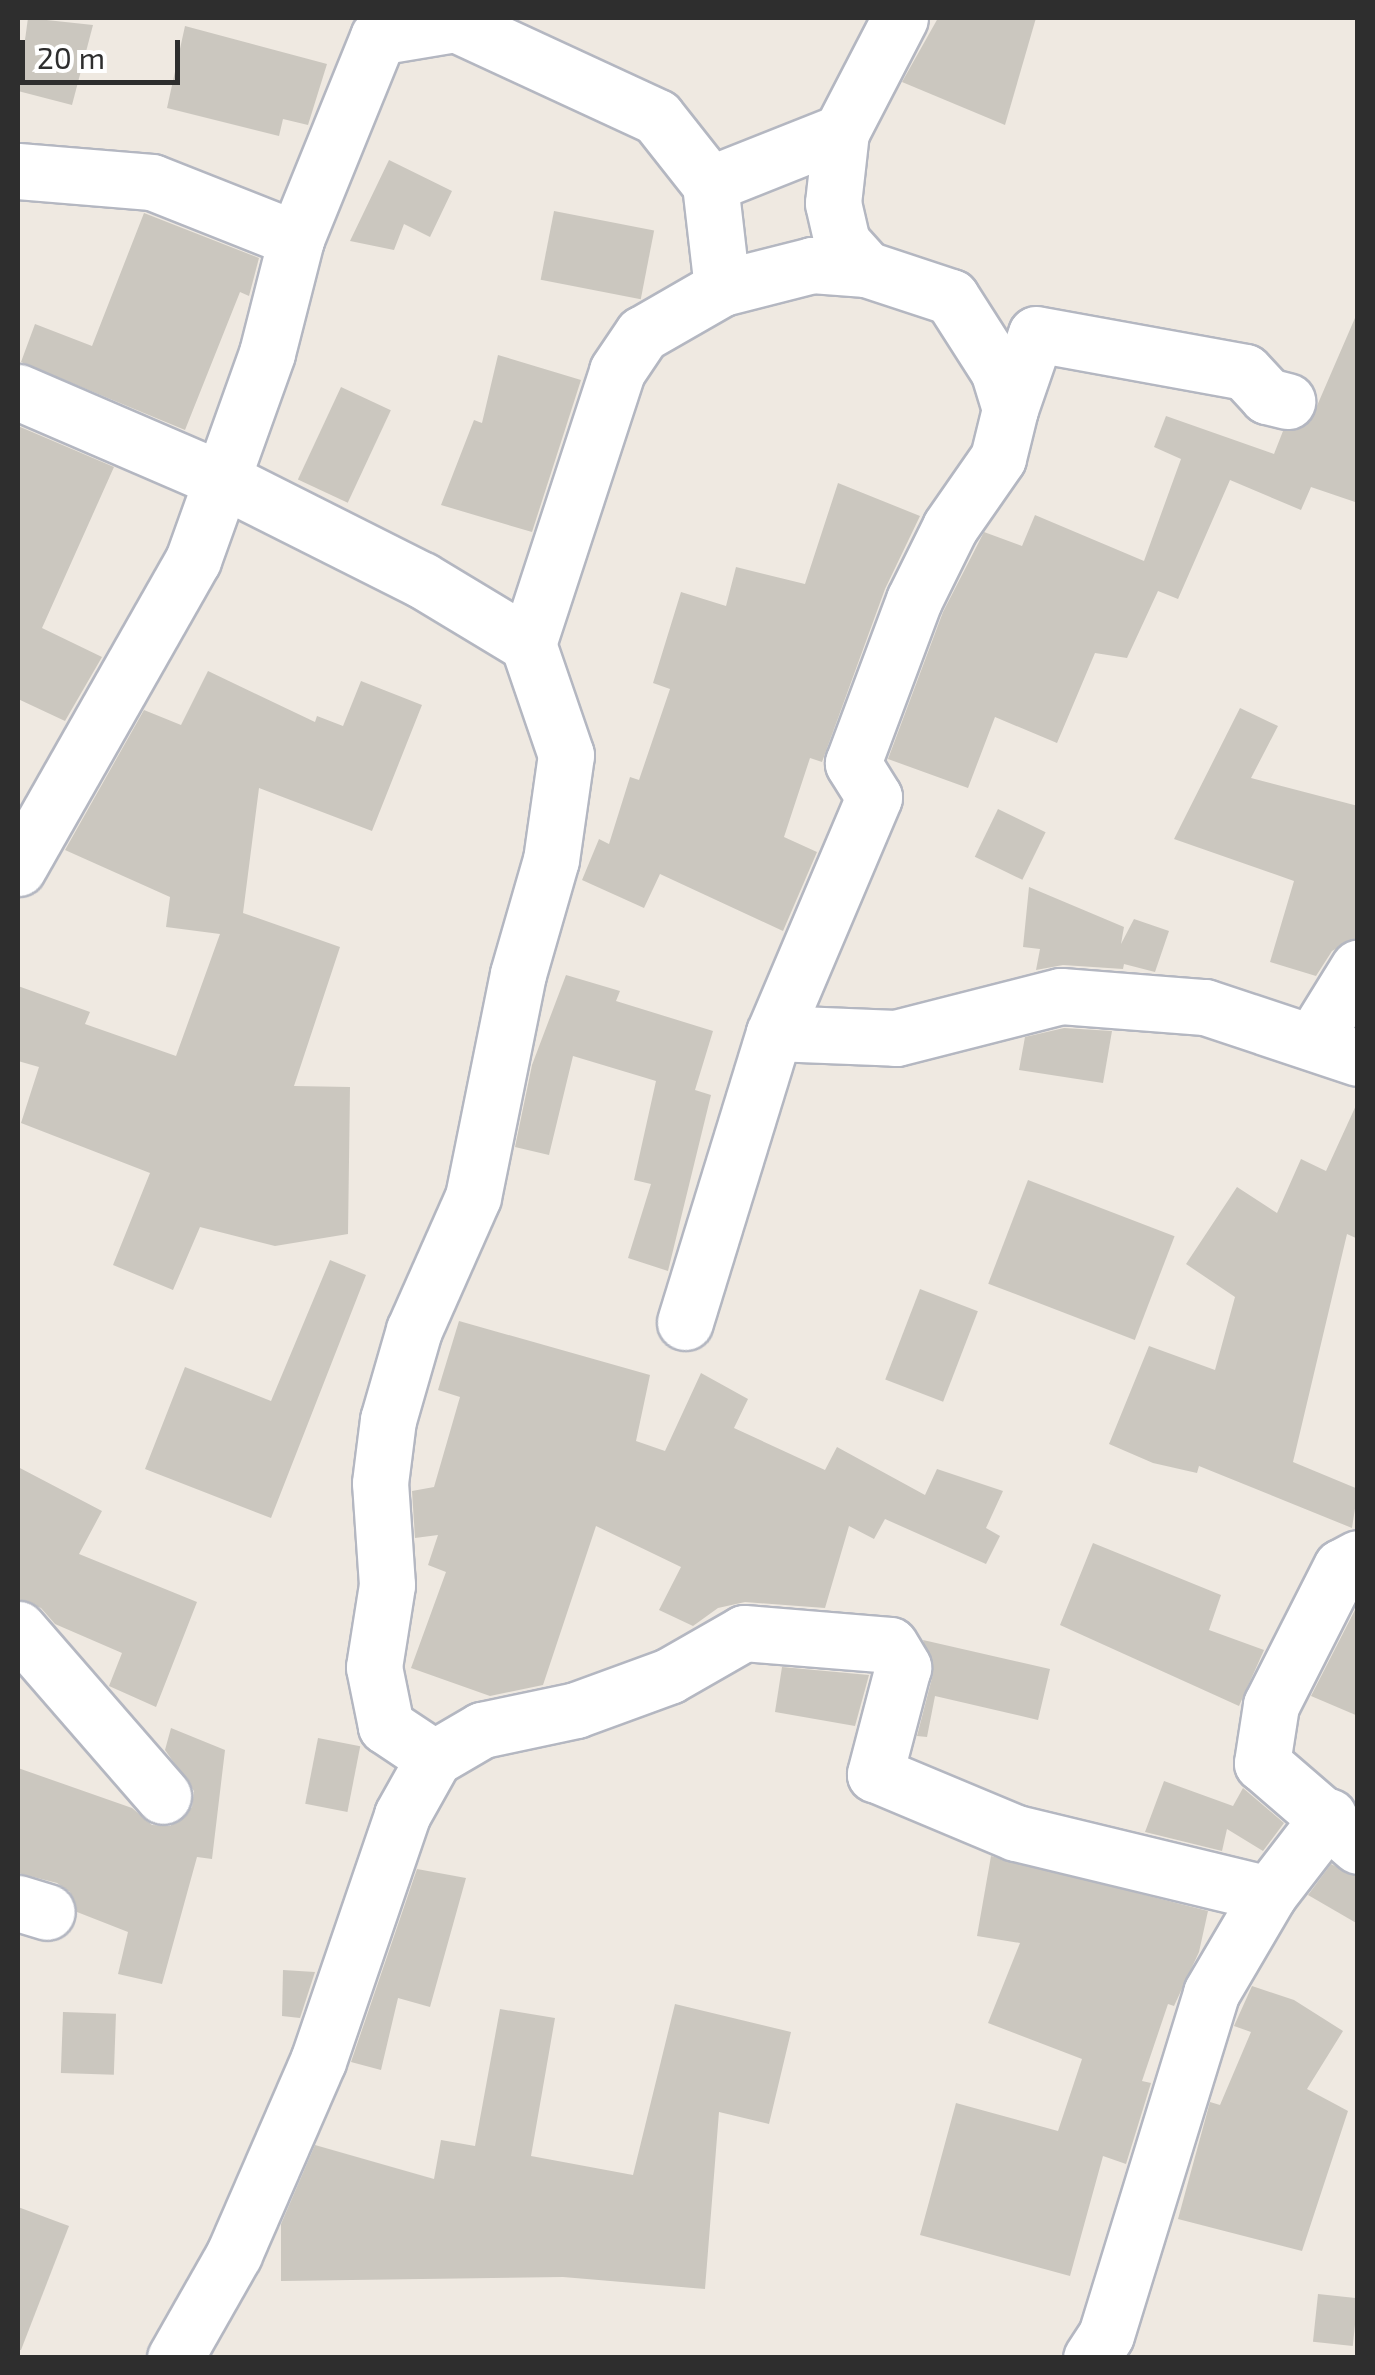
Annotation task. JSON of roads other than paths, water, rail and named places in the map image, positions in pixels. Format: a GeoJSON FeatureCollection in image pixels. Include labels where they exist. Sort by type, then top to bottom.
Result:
{"type":"FeatureCollection","features":[{"type":"Feature","properties":{"kind":"street"},"geometry":{"type":"LineString","coordinates":[[866,269],[842,242],[833,203],[841,132],[900,18]]}},
{"type":"Feature","properties":{"kind":"street"},"geometry":{"type":"LineString","coordinates":[[18,868],[194,560],[225,482],[296,239],[378,37],[456,24],[657,117],[710,184],[722,288]]}},
{"type":"Feature","properties":{"kind":"street"},"geometry":{"type":"LineString","coordinates":[[710,184],[841,132]]}},
{"type":"Feature","properties":{"kind":"street"},"geometry":{"type":"LineString","coordinates":[[18,171],[152,182],[296,239]]}},
{"type":"Feature","properties":{"kind":"street"},"geometry":{"type":"LineString","coordinates":[[434,1758],[386,1726],[374,1667],[387,1585],[380,1483],[388,1420],[414,1330],[473,1197],[518,974],[552,860],[566,755],[528,644],[617,372],[642,334],[722,288],[812,265],[866,269],[951,297],[999,372],[1010,408]]}},
{"type":"Feature","properties":{"kind":"street"},"geometry":{"type":"LineString","coordinates":[[686,1322],[774,1034],[874,797],[853,763],[900,636],[950,527],[998,458],[1010,408],[1036,334],[1245,372],[1267,396],[1287,402]]}},
{"type":"Feature","properties":{"kind":"street"},"geometry":{"type":"LineString","coordinates":[[18,392],[225,482],[422,580],[528,644]]}},
{"type":"Feature","properties":{"kind":"street"},"geometry":{"type":"LineString","coordinates":[[774,1034],[896,1038],[1061,996],[1205,1007],[1336,1048],[1358,968]]}},
{"type":"Feature","properties":{"kind":"street"},"geometry":{"type":"LineString","coordinates":[[1091,2358],[1106,2336],[1211,1993],[1270,1894],[1344,1831],[1262,1763],[1271,1704],[1341,1567],[1358,1558]]}},
{"type":"Feature","properties":{"kind":"street"},"geometry":{"type":"LineString","coordinates":[[18,1628],[163,1796]]}},
{"type":"Feature","properties":{"kind":"street"},"geometry":{"type":"LineString","coordinates":[[175,2358],[234,2254],[318,2061],[402,1815],[434,1758],[482,1730],[576,1710],[670,1676],[744,1632],[890,1644],[903,1668],[876,1774],[1016,1833],[1270,1894]]}}]}
